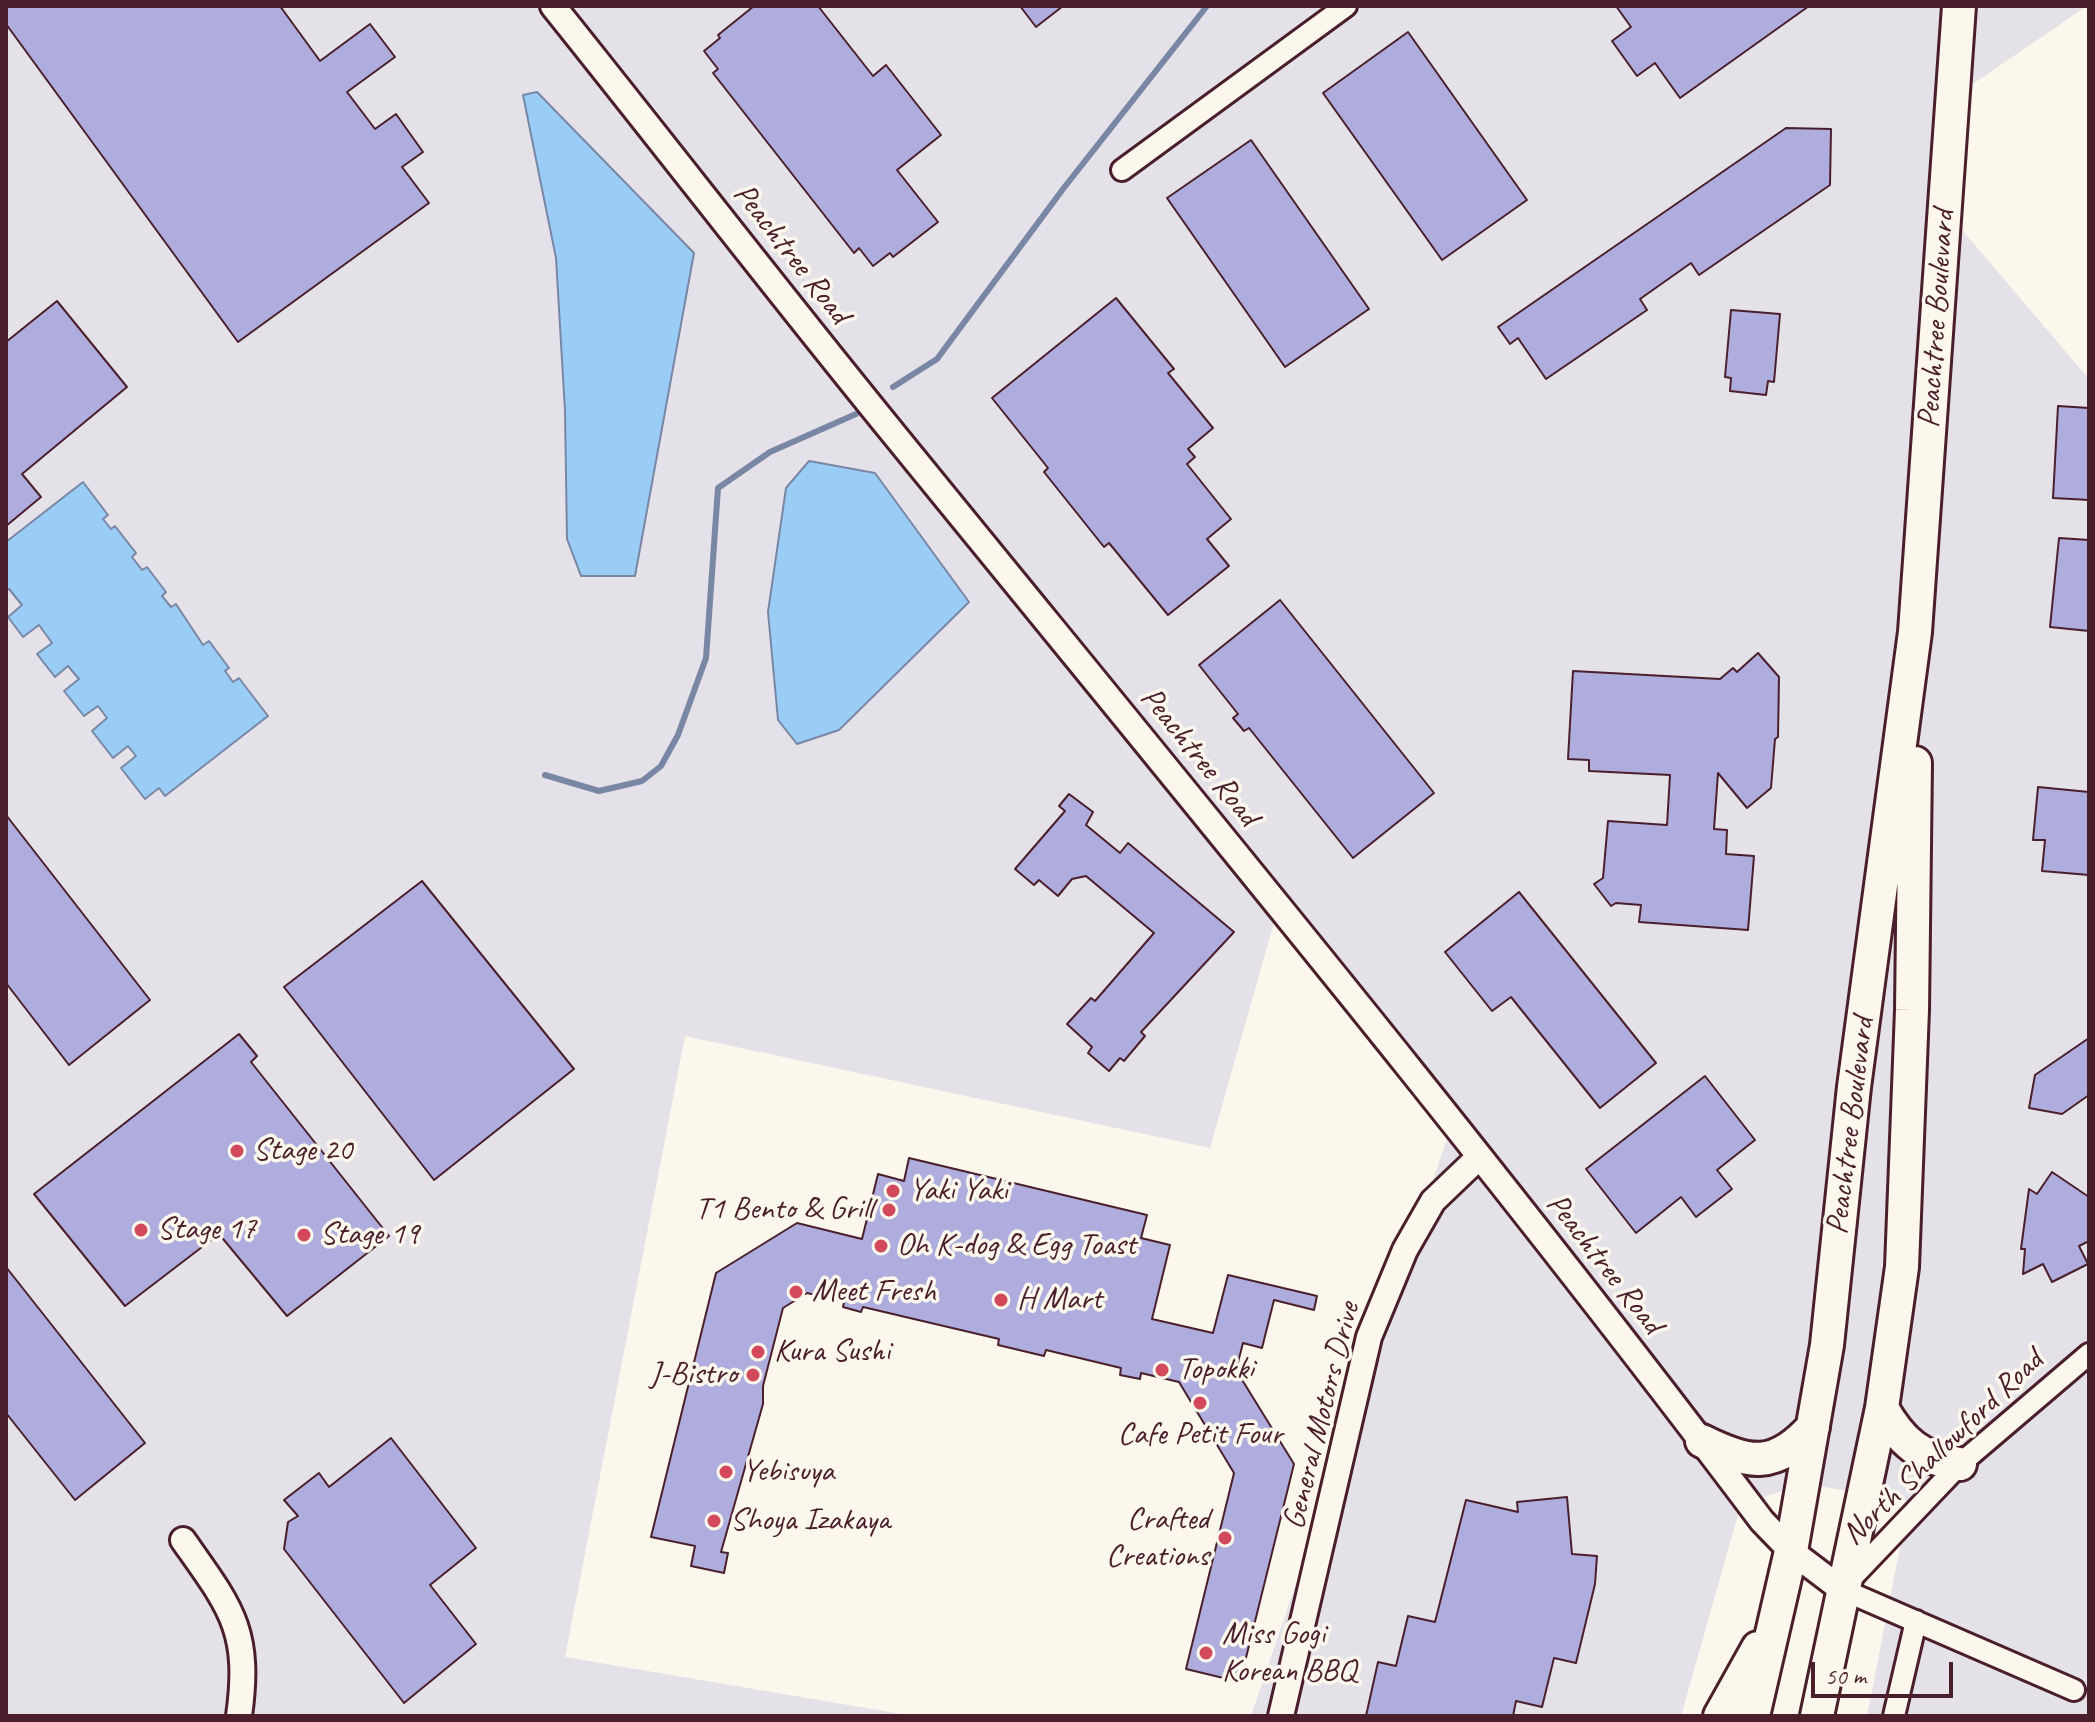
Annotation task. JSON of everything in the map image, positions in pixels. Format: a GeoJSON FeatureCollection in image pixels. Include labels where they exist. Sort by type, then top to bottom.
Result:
{"type":"FeatureCollection","features":[{"type":"Feature","properties":{"kind":"highway","name":"Peachtree Boulevard"},"geometry":{"type":"LineString","coordinates":[[1775,1617],[1791,1551],[1827,1345],[1854,1087],[1915,632],[1959,6]]}},
{"type":"Feature","properties":{"kind":"highway","name":"Peachtree Boulevard"},"geometry":{"type":"LineString","coordinates":[[1817,1716],[1841,1589],[1882,1408],[1902,1267],[1915,867],[1915,632]]}},
{"type":"Feature","properties":{"kind":"highway"},"geometry":{"type":"LineString","coordinates":[[1882,1408],[1895,1431],[1918,1453],[1937,1461],[1960,1464]]}},
{"type":"Feature","properties":{"kind":"highway"},"geometry":{"type":"LineString","coordinates":[[1702,1441],[1742,1459],[1763,1460],[1791,1448],[1813,1427]]}},
{"type":"Feature","properties":{"kind":"highway"},"geometry":{"type":"LineString","coordinates":[[1720,1716],[1775,1617]]}},
{"type":"Feature","properties":{"kind":"highway"},"geometry":{"type":"LineString","coordinates":[[1753,1716],[1775,1617]]}},
{"type":"Feature","properties":{"kind":"street","name":"Peachtree Road"},"geometry":{"type":"LineString","coordinates":[[553,6],[879,417],[1219,831],[1479,1157],[1762,1521],[1791,1551],[1841,1589]]}},
{"type":"Feature","properties":{"kind":"street"},"geometry":{"type":"LineString","coordinates":[[1122,170],[1346,6]]}},
{"type":"Feature","properties":{"kind":"street","name":"General Motors Drive"},"geometry":{"type":"LineString","coordinates":[[1281,1716],[1369,1337],[1405,1250],[1433,1201],[1479,1157]]}},
{"type":"Feature","properties":{"kind":"street","name":"North Shallowford Road"},"geometry":{"type":"LineString","coordinates":[[1841,1589],[1960,1464],[2089,1354]]}},
{"type":"Feature","properties":{"kind":"street"},"geometry":{"type":"LineString","coordinates":[[183,1540],[222,1596],[241,1640],[245,1670],[239,1716]]}},
{"type":"Feature","properties":{"kind":"street"},"geometry":{"type":"LineString","coordinates":[[1841,1589],[2074,1690]]}},
{"type":"Feature","properties":{"kind":"street"},"geometry":{"type":"LineString","coordinates":[[1894,1716],[1916,1621]]}},
{"type":"Feature","properties":{"kind":"shaded area"},"geometry":{"type":"Polygon","coordinates":[[[6,6],[2087,6],[1955,96],[1951,217],[2089,379],[2089,1716],[1867,1716],[1909,1501],[1806,1484],[1741,1504],[1681,1716],[1251,1716],[1448,1136],[1275,919],[1210,1148],[685,1036],[565,1657],[913,1716],[6,1716],[6,6]]]}},
{"type":"Feature","properties":{"kind":"water"},"geometry":{"type":"Polygon","coordinates":[[[537,92],[694,253],[635,576],[581,576],[567,539],[565,411],[556,258],[523,95],[537,92]]]}},
{"type":"Feature","properties":{"kind":"water"},"geometry":{"type":"Polygon","coordinates":[[[809,461],[875,473],[969,602],[839,730],[797,744],[778,720],[768,612],[786,488],[809,461]]]}},
{"type":"Feature","properties":{"kind":"water"},"geometry":{"type":"Polygon","coordinates":[[[83,482],[108,515],[103,519],[111,529],[115,526],[136,553],[132,557],[142,570],[147,567],[166,592],[162,596],[171,607],[176,604],[203,645],[209,641],[229,668],[225,671],[233,682],[239,678],[268,716],[165,796],[159,788],[145,799],[121,768],[136,756],[128,746],[113,758],[92,731],[107,718],[98,706],[84,716],[64,691],[79,679],[68,666],[55,677],[37,654],[52,643],[39,625],[23,637],[8,617],[22,605],[9,589],[6,590],[6,542],[83,482]]]}},
{"type":"Feature","properties":{"kind":"building"},"geometry":{"type":"Polygon","coordinates":[[[6,6],[280,6],[320,61],[370,24],[395,57],[347,92],[375,129],[396,114],[423,152],[402,167],[429,203],[238,342],[6,24],[6,6]]]}},
{"type":"Feature","properties":{"kind":"building"},"geometry":{"type":"Polygon","coordinates":[[[754,6],[818,6],[873,76],[886,65],[941,135],[897,170],[938,222],[893,257],[890,253],[873,266],[859,248],[854,253],[713,73],[718,69],[704,51],[720,38],[718,35],[754,6]]]}},
{"type":"Feature","properties":{"kind":"building"},"geometry":{"type":"Polygon","coordinates":[[[1020,6],[1063,6],[1036,27],[1020,6]]]}},
{"type":"Feature","properties":{"kind":"building"},"geometry":{"type":"Polygon","coordinates":[[[1616,6],[1809,6],[1680,98],[1655,63],[1637,76],[1612,41],[1631,27],[1616,6]]]}},
{"type":"Feature","properties":{"kind":"building"},"geometry":{"type":"Polygon","coordinates":[[[1408,32],[1527,200],[1442,260],[1323,93],[1408,32]]]}},
{"type":"Feature","properties":{"kind":"building"},"geometry":{"type":"Polygon","coordinates":[[[1786,128],[1831,129],[1830,185],[1699,275],[1691,263],[1640,299],[1647,310],[1546,379],[1518,338],[1510,344],[1498,327],[1786,128]]]}},
{"type":"Feature","properties":{"kind":"building"},"geometry":{"type":"Polygon","coordinates":[[[1251,140],[1369,309],[1285,367],[1167,198],[1251,140]]]}},
{"type":"Feature","properties":{"kind":"building"},"geometry":{"type":"Polygon","coordinates":[[[1116,298],[1174,369],[1168,373],[1213,428],[1188,449],[1195,457],[1187,464],[1231,519],[1207,539],[1229,566],[1168,615],[1109,543],[1104,547],[1044,472],[1048,468],[992,398],[1116,298]]]}},
{"type":"Feature","properties":{"kind":"building"},"geometry":{"type":"Polygon","coordinates":[[[57,301],[127,387],[22,474],[41,497],[6,526],[6,342],[57,301]]]}},
{"type":"Feature","properties":{"kind":"building"},"geometry":{"type":"Polygon","coordinates":[[[1731,310],[1780,314],[1774,382],[1768,381],[1766,395],[1730,391],[1731,378],[1725,377],[1731,310]]]}},
{"type":"Feature","properties":{"kind":"building"},"geometry":{"type":"Polygon","coordinates":[[[2058,406],[2089,408],[2089,500],[2053,498],[2058,406]]]}},
{"type":"Feature","properties":{"kind":"building"},"geometry":{"type":"Polygon","coordinates":[[[2059,538],[2089,540],[2089,631],[2050,627],[2059,538]]]}},
{"type":"Feature","properties":{"kind":"building"},"geometry":{"type":"Polygon","coordinates":[[[1280,600],[1434,793],[1353,858],[1249,728],[1244,731],[1233,718],[1238,714],[1199,665],[1280,600]]]}},
{"type":"Feature","properties":{"kind":"building"},"geometry":{"type":"Polygon","coordinates":[[[1758,653],[1779,677],[1778,737],[1775,739],[1771,788],[1747,808],[1718,773],[1714,829],[1727,830],[1726,854],[1754,856],[1748,930],[1639,922],[1641,905],[1616,903],[1611,906],[1594,884],[1603,878],[1608,821],[1667,825],[1670,775],[1589,771],[1589,760],[1568,759],[1573,671],[1720,679],[1733,668],[1737,672],[1758,653]]]}},
{"type":"Feature","properties":{"kind":"building"},"geometry":{"type":"Polygon","coordinates":[[[2038,787],[2089,792],[2089,875],[2042,871],[2045,840],[2033,840],[2038,787]]]}},
{"type":"Feature","properties":{"kind":"building"},"geometry":{"type":"Polygon","coordinates":[[[1069,794],[1093,812],[1086,825],[1120,853],[1128,843],[1234,932],[1141,1032],[1145,1036],[1124,1061],[1120,1058],[1109,1071],[1088,1053],[1092,1047],[1067,1024],[1091,998],[1095,1001],[1154,933],[1086,876],[1072,879],[1058,896],[1039,880],[1034,885],[1015,869],[1065,811],[1059,806],[1069,794]]]}},
{"type":"Feature","properties":{"kind":"building"},"geometry":{"type":"Polygon","coordinates":[[[6,815],[150,1000],[69,1065],[6,983],[6,815]]]}},
{"type":"Feature","properties":{"kind":"building"},"geometry":{"type":"Polygon","coordinates":[[[422,881],[574,1069],[434,1180],[284,987],[422,881]]]}},
{"type":"Feature","properties":{"kind":"building"},"geometry":{"type":"Polygon","coordinates":[[[1519,892],[1656,1063],[1600,1108],[1511,997],[1492,1011],[1445,952],[1519,892]]]}},
{"type":"Feature","properties":{"kind":"building"},"geometry":{"type":"Polygon","coordinates":[[[239,1034],[257,1056],[251,1062],[389,1236],[287,1316],[219,1234],[125,1306],[34,1194],[239,1034]]]}},
{"type":"Feature","properties":{"kind":"building"},"geometry":{"type":"Polygon","coordinates":[[[2089,1038],[2089,1095],[2062,1114],[2029,1108],[2035,1075],[2089,1038]]]}},
{"type":"Feature","properties":{"kind":"building"},"geometry":{"type":"Polygon","coordinates":[[[1705,1076],[1755,1140],[1717,1170],[1732,1189],[1696,1217],[1681,1197],[1636,1233],[1586,1169],[1705,1076]]]}},
{"type":"Feature","properties":{"kind":"building"},"geometry":{"type":"Polygon","coordinates":[[[909,1158],[1147,1215],[1141,1238],[1170,1245],[1152,1319],[1213,1333],[1228,1275],[1317,1296],[1314,1310],[1274,1300],[1262,1348],[1243,1343],[1236,1370],[1294,1464],[1240,1682],[1186,1669],[1234,1473],[1179,1382],[1141,1373],[1140,1379],[1120,1375],[1121,1368],[1046,1350],[1044,1356],[998,1345],[999,1339],[863,1307],[861,1312],[843,1307],[844,1302],[807,1293],[783,1308],[763,1386],[763,1404],[721,1552],[728,1553],[724,1573],[691,1566],[695,1546],[651,1537],[716,1273],[797,1223],[862,1239],[878,1174],[904,1181],[909,1158]]]}},
{"type":"Feature","properties":{"kind":"building"},"geometry":{"type":"Polygon","coordinates":[[[2052,1172],[2089,1197],[2089,1241],[2079,1246],[2088,1264],[2052,1282],[2043,1264],[2023,1274],[2025,1249],[2021,1249],[2029,1189],[2037,1194],[2052,1172]]]}},
{"type":"Feature","properties":{"kind":"building"},"geometry":{"type":"Polygon","coordinates":[[[6,1267],[145,1443],[75,1500],[6,1413],[6,1267]]]}},
{"type":"Feature","properties":{"kind":"building"},"geometry":{"type":"Polygon","coordinates":[[[391,1438],[476,1548],[430,1585],[476,1644],[404,1703],[284,1549],[288,1522],[298,1516],[284,1500],[319,1473],[329,1487],[391,1438]]]}},
{"type":"Feature","properties":{"kind":"building"},"geometry":{"type":"Polygon","coordinates":[[[1567,1497],[1572,1554],[1597,1556],[1595,1584],[1576,1663],[1554,1658],[1542,1707],[1516,1701],[1513,1716],[1366,1716],[1378,1662],[1396,1666],[1408,1616],[1435,1622],[1466,1500],[1518,1512],[1517,1502],[1567,1497]]]}},
{"type":"Feature","properties":{"kind":"waterway"},"geometry":{"type":"LineString","coordinates":[[893,387],[937,359],[1063,189],[1207,6]]}},
{"type":"Feature","properties":{"kind":"waterway"},"geometry":{"type":"LineString","coordinates":[[545,775],[599,791],[642,781],[661,766],[678,735],[706,658],[718,488],[770,452],[856,414]]}},
{"type":"Feature","properties":{"kind":"place","name":"Stage 20"},"geometry":{"type":"Point","coordinates":[237,1151]}},
{"type":"Feature","properties":{"kind":"place","name":"Yaki Yaki"},"geometry":{"type":"Point","coordinates":[893,1191]}},
{"type":"Feature","properties":{"kind":"place","name":"T1 Bento & Grill"},"geometry":{"type":"Point","coordinates":[889,1210]}},
{"type":"Feature","properties":{"kind":"place","name":"Stage 17"},"geometry":{"type":"Point","coordinates":[141,1230]}},
{"type":"Feature","properties":{"kind":"place","name":"Stage 19"},"geometry":{"type":"Point","coordinates":[304,1235]}},
{"type":"Feature","properties":{"kind":"place","name":"Oh K-dog & Egg Toast"},"geometry":{"type":"Point","coordinates":[881,1246]}},
{"type":"Feature","properties":{"kind":"place","name":"Meet Fresh"},"geometry":{"type":"Point","coordinates":[796,1292]}},
{"type":"Feature","properties":{"kind":"place","name":"H Mart"},"geometry":{"type":"Point","coordinates":[1001,1300]}},
{"type":"Feature","properties":{"kind":"place","name":"Kura Sushi"},"geometry":{"type":"Point","coordinates":[758,1352]}},
{"type":"Feature","properties":{"kind":"place","name":"Topokki"},"geometry":{"type":"Point","coordinates":[1162,1370]}},
{"type":"Feature","properties":{"kind":"place","name":"J-Bistro"},"geometry":{"type":"Point","coordinates":[753,1375]}},
{"type":"Feature","properties":{"kind":"place","name":"Cafe Petit Four"},"geometry":{"type":"Point","coordinates":[1200,1403]}},
{"type":"Feature","properties":{"kind":"place","name":"Yebisuya"},"geometry":{"type":"Point","coordinates":[726,1472]}},
{"type":"Feature","properties":{"kind":"place","name":"Shoya Izakaya"},"geometry":{"type":"Point","coordinates":[714,1521]}},
{"type":"Feature","properties":{"kind":"place","name":"Crafted Creations"},"geometry":{"type":"Point","coordinates":[1225,1538]}},
{"type":"Feature","properties":{"kind":"place","name":"Miss Gogi Korean BBQ"},"geometry":{"type":"Point","coordinates":[1206,1653]}}]}
